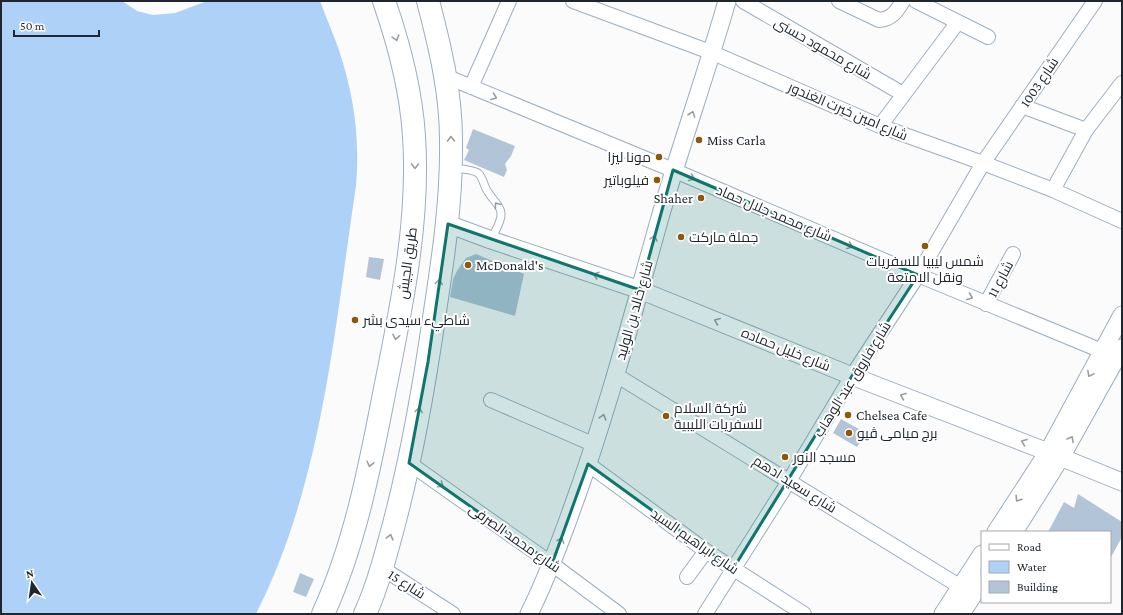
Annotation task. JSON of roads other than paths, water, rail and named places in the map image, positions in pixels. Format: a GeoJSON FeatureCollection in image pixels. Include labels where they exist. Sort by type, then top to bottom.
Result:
{"type":"FeatureCollection","features":[{"type":"Feature","properties":{"kind":"highway","name":"طريق الجيش"},"geometry":{"type":"LineString","coordinates":[[323,614],[349,545],[374,448],[402,301],[412,222],[415,165],[412,113],[402,61],[384,1]]}},
{"type":"Feature","properties":{"kind":"highway"},"geometry":{"type":"LineString","coordinates":[[365,614],[382,568],[409,463],[428,362],[448,224],[451,168],[450,118],[441,52],[428,1]]}},
{"type":"Feature","properties":{"kind":"street"},"geometry":{"type":"LineString","coordinates":[[472,87],[509,1]]}},
{"type":"Feature","properties":{"kind":"street","name":"شارع امين خيرت الغندور"},"geometry":{"type":"LineString","coordinates":[[573,1],[713,53],[880,126],[1053,190],[1122,221]]}},
{"type":"Feature","properties":{"kind":"street","name":"شارع خالد بن الوليد"},"geometry":{"type":"LineString","coordinates":[[529,614],[552,564],[595,445],[673,170],[713,53],[727,1]]}},
{"type":"Feature","properties":{"kind":"street","name":"شارع محمود حسنى"},"geometry":{"type":"LineString","coordinates":[[743,1],[903,94]]}},
{"type":"Feature","properties":{"kind":"street"},"geometry":{"type":"LineString","coordinates":[[839,1],[879,20],[886,20],[892,17],[902,1]]}},
{"type":"Feature","properties":{"kind":"street"},"geometry":{"type":"LineString","coordinates":[[916,1],[988,38]]}},
{"type":"Feature","properties":{"kind":"street","name":"شارع 1003"},"geometry":{"type":"LineString","coordinates":[[983,163],[1095,1]]}},
{"type":"Feature","properties":{"kind":"street"},"geometry":{"type":"LineString","coordinates":[[880,126],[958,22]]}},
{"type":"Feature","properties":{"kind":"street","name":"شارع محمد جلال حماد"},"geometry":{"type":"LineString","coordinates":[[445,76],[673,170],[986,304],[1102,350]]}},
{"type":"Feature","properties":{"kind":"street"},"geometry":{"type":"LineString","coordinates":[[1053,190],[1086,130],[1122,83]]}},
{"type":"Feature","properties":{"kind":"street"},"geometry":{"type":"LineString","coordinates":[[1022,106],[1086,130]]}},
{"type":"Feature","properties":{"kind":"street","name":"شارع فاروق عبد الوهاب"},"geometry":{"type":"LineString","coordinates":[[705,614],[789,481],[852,376],[918,275],[983,163]]}},
{"type":"Feature","properties":{"kind":"street","name":"شارع خليل حماده"},"geometry":{"type":"LineString","coordinates":[[448,224],[640,290],[852,376],[1054,454],[1122,482]]}},
{"type":"Feature","properties":{"kind":"street","name":"شارع 11"},"geometry":{"type":"LineString","coordinates":[[986,304],[1013,254]]}},
{"type":"Feature","properties":{"kind":"street"},"geometry":{"type":"LineString","coordinates":[[1015,531],[1054,454],[1102,350],[1122,315]]}},
{"type":"Feature","properties":{"kind":"street"},"geometry":{"type":"LineString","coordinates":[[997,531],[1054,454],[1121,351]]}},
{"type":"Feature","properties":{"kind":"street","name":"شارع سعيد ادهم"},"geometry":{"type":"LineString","coordinates":[[616,375],[789,481],[972,587]]}},
{"type":"Feature","properties":{"kind":"street"},"geometry":{"type":"LineString","coordinates":[[491,400],[595,445]]}},
{"type":"Feature","properties":{"kind":"street","name":"شارع محمد الصرفى"},"geometry":{"type":"LineString","coordinates":[[409,463],[552,564],[619,614]]}},
{"type":"Feature","properties":{"kind":"street","name":"شارع ابراهيم السيد"},"geometry":{"type":"LineString","coordinates":[[588,464],[706,550],[804,614]]}},
{"type":"Feature","properties":{"kind":"street"},"geometry":{"type":"LineString","coordinates":[[687,577],[706,550]]}},
{"type":"Feature","properties":{"kind":"street"},"geometry":{"type":"LineString","coordinates":[[961,614],[972,587],[981,557]]}},
{"type":"Feature","properties":{"kind":"street","name":"شارع 15"},"geometry":{"type":"LineString","coordinates":[[382,568],[453,614]]}},
{"type":"Feature","properties":{"kind":"street"},"geometry":{"type":"LineString","coordinates":[[943,614],[972,587]]}},
{"type":"Feature","properties":{"kind":"lane"},"geometry":{"type":"LineString","coordinates":[[451,168],[478,173],[490,196],[500,208],[501,219],[491,240]]}},
{"type":"Feature","properties":{"kind":"water"},"geometry":{"type":"Polygon","coordinates":[[[1,1],[122,1],[137,11],[153,15],[175,13],[207,1],[320,1],[339,50],[349,84],[355,117],[357,151],[356,186],[332,350],[323,404],[311,458],[297,511],[279,563],[256,614],[1,614],[1,1]]]}},
{"type":"Feature","properties":{"kind":"place","name":"Miss Carla"},"geometry":{"type":"Point","coordinates":[699,140]}},
{"type":"Feature","properties":{"kind":"place","name":"مونا ليزا"},"geometry":{"type":"Point","coordinates":[659,157]}},
{"type":"Feature","properties":{"kind":"place","name":"فيلوباتير"},"geometry":{"type":"Point","coordinates":[657,180]}},
{"type":"Feature","properties":{"kind":"place","name":"Shaher"},"geometry":{"type":"Point","coordinates":[701,198]}},
{"type":"Feature","properties":{"kind":"place","name":"جملة ماركت"},"geometry":{"type":"Point","coordinates":[681,237]}},
{"type":"Feature","properties":{"kind":"place","name":"شمس ليبيا للسفريات ونقل الامتعة"},"geometry":{"type":"Point","coordinates":[925,246]}},
{"type":"Feature","properties":{"kind":"place","name":"McDonald's"},"geometry":{"type":"Point","coordinates":[468,265]}},
{"type":"Feature","properties":{"kind":"place","name":"شاطيء سيدى بشر"},"geometry":{"type":"Point","coordinates":[355,320]}},
{"type":"Feature","properties":{"kind":"place","name":"Chelsea Cafe"},"geometry":{"type":"Point","coordinates":[848,415]}},
{"type":"Feature","properties":{"kind":"place","name":"شركة السلام للسفريات الليبية"},"geometry":{"type":"Point","coordinates":[666,416]}},
{"type":"Feature","properties":{"kind":"place","name":"برج ميامى ڤيو"},"geometry":{"type":"Point","coordinates":[849,433]}},
{"type":"Feature","properties":{"kind":"place","name":"مسجد النور"},"geometry":{"type":"Point","coordinates":[785,457]}}]}
